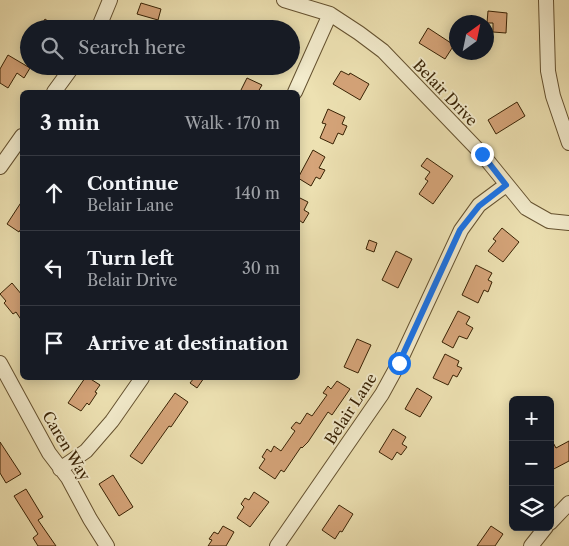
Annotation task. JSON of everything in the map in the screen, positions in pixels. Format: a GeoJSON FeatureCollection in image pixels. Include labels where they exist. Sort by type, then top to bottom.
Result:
{"type":"FeatureCollection","features":[{"type":"Feature","properties":{"kind":"street"},"geometry":{"type":"LineString","coordinates":[[102,20],[110,0]]}},
{"type":"Feature","properties":{"kind":"street","name":"Belair Drive"},"geometry":{"type":"LineString","coordinates":[[284,0],[330,14],[383,51],[482,154],[526,208],[549,221],[569,223]]}},
{"type":"Feature","properties":{"kind":"street"},"geometry":{"type":"LineString","coordinates":[[546,0],[548,72],[553,96],[569,143]]}},
{"type":"Feature","properties":{"kind":"street"},"geometry":{"type":"LineString","coordinates":[[296,90],[330,14]]}},
{"type":"Feature","properties":{"kind":"street"},"geometry":{"type":"LineString","coordinates":[[55,90],[66,75]]}},
{"type":"Feature","properties":{"kind":"street"},"geometry":{"type":"LineString","coordinates":[[0,167],[20,139]]}},
{"type":"Feature","properties":{"kind":"street","name":"Belair Lane"},"geometry":{"type":"LineString","coordinates":[[277,546],[382,394],[399,363],[460,230],[479,206],[506,185]]}},
{"type":"Feature","properties":{"kind":"street","name":"Caren Way"},"geometry":{"type":"LineString","coordinates":[[0,362],[49,453],[68,478],[107,546]]}},
{"type":"Feature","properties":{"kind":"street"},"geometry":{"type":"LineString","coordinates":[[60,469],[86,451],[112,421],[141,380]]}},
{"type":"Feature","properties":{"kind":"street"},"geometry":{"type":"LineString","coordinates":[[554,519],[569,503]]}},
{"type":"Feature","properties":{"kind":"street"},"geometry":{"type":"LineString","coordinates":[[531,546],[543,531]]}},
{"type":"Feature","properties":{"kind":"building"},"geometry":{"type":"Polygon","coordinates":[[[141,3],[161,9],[158,20],[137,14],[141,3]]]}},
{"type":"Feature","properties":{"kind":"building"},"geometry":{"type":"Polygon","coordinates":[[[488,11],[507,13],[506,33],[494,32],[494,15],[488,15],[488,11]]]}},
{"type":"Feature","properties":{"kind":"building"},"geometry":{"type":"Polygon","coordinates":[[[428,28],[449,42],[449,53],[445,59],[419,43],[428,28]]]}},
{"type":"Feature","properties":{"kind":"building"},"geometry":{"type":"Polygon","coordinates":[[[8,55],[20,62],[20,75],[26,75],[24,78],[17,73],[8,88],[0,83],[0,69],[8,55]]]}},
{"type":"Feature","properties":{"kind":"building"},"geometry":{"type":"Polygon","coordinates":[[[341,71],[349,75],[350,73],[369,84],[360,100],[333,84],[341,71]]]}},
{"type":"Feature","properties":{"kind":"building"},"geometry":{"type":"Polygon","coordinates":[[[247,78],[262,85],[259,90],[241,90],[247,78]]]}},
{"type":"Feature","properties":{"kind":"building"},"geometry":{"type":"Polygon","coordinates":[[[517,102],[525,116],[496,134],[488,120],[517,102]]]}},
{"type":"Feature","properties":{"kind":"building"},"geometry":{"type":"Polygon","coordinates":[[[328,109],[345,117],[342,124],[347,126],[343,135],[338,133],[333,144],[320,138],[326,124],[322,123],[328,109]]]}},
{"type":"Feature","properties":{"kind":"building"},"geometry":{"type":"Polygon","coordinates":[[[313,150],[325,157],[319,168],[325,170],[320,179],[316,177],[311,186],[300,179],[300,174],[313,150]]]}},
{"type":"Feature","properties":{"kind":"building"},"geometry":{"type":"Polygon","coordinates":[[[427,158],[453,176],[433,204],[419,194],[428,181],[425,179],[430,172],[421,166],[427,158]]]}},
{"type":"Feature","properties":{"kind":"building"},"geometry":{"type":"Polygon","coordinates":[[[300,198],[308,202],[304,210],[309,213],[303,223],[300,221],[300,198]]]}},
{"type":"Feature","properties":{"kind":"building"},"geometry":{"type":"Polygon","coordinates":[[[20,204],[19,232],[7,224],[20,204]]]}},
{"type":"Feature","properties":{"kind":"building"},"geometry":{"type":"Polygon","coordinates":[[[502,228],[519,242],[503,262],[488,251],[496,241],[493,239],[502,228]]]}},
{"type":"Feature","properties":{"kind":"building"},"geometry":{"type":"Polygon","coordinates":[[[369,240],[377,243],[374,252],[366,249],[369,240]]]}},
{"type":"Feature","properties":{"kind":"building"},"geometry":{"type":"Polygon","coordinates":[[[396,251],[412,259],[398,288],[382,280],[396,251]]]}},
{"type":"Feature","properties":{"kind":"building"},"geometry":{"type":"Polygon","coordinates":[[[476,265],[492,273],[488,280],[492,282],[488,292],[484,290],[478,303],[462,295],[476,265]]]}},
{"type":"Feature","properties":{"kind":"building"},"geometry":{"type":"Polygon","coordinates":[[[12,283],[20,293],[20,318],[16,312],[13,314],[4,303],[6,301],[0,294],[12,283]]]}},
{"type":"Feature","properties":{"kind":"building"},"geometry":{"type":"Polygon","coordinates":[[[458,311],[470,317],[466,324],[473,328],[467,339],[459,336],[453,348],[442,342],[458,311]]]}},
{"type":"Feature","properties":{"kind":"building"},"geometry":{"type":"Polygon","coordinates":[[[357,339],[371,345],[358,373],[344,367],[357,339]]]}},
{"type":"Feature","properties":{"kind":"building"},"geometry":{"type":"Polygon","coordinates":[[[445,354],[459,361],[457,366],[462,368],[457,377],[453,375],[448,385],[433,378],[445,354]]]}},
{"type":"Feature","properties":{"kind":"building"},"geometry":{"type":"Polygon","coordinates":[[[84,380],[92,380],[100,385],[89,405],[87,403],[81,411],[68,403],[84,380]]]}},
{"type":"Feature","properties":{"kind":"building"},"geometry":{"type":"Polygon","coordinates":[[[192,380],[203,380],[197,388],[190,383],[192,380]]]}},
{"type":"Feature","properties":{"kind":"building"},"geometry":{"type":"Polygon","coordinates":[[[337,381],[350,389],[332,415],[328,412],[308,442],[301,447],[284,472],[281,470],[275,479],[259,468],[265,459],[262,457],[267,449],[271,452],[274,446],[281,451],[295,431],[291,428],[296,422],[300,424],[307,413],[312,416],[327,395],[323,393],[328,386],[331,389],[337,381]]]}},
{"type":"Feature","properties":{"kind":"building"},"geometry":{"type":"Polygon","coordinates":[[[417,388],[432,397],[420,417],[405,409],[417,388]]]}},
{"type":"Feature","properties":{"kind":"building"},"geometry":{"type":"Polygon","coordinates":[[[175,393],[188,402],[142,464],[130,456],[175,393]]]}},
{"type":"Feature","properties":{"kind":"building"},"geometry":{"type":"Polygon","coordinates":[[[393,429],[406,437],[402,444],[407,447],[401,455],[397,452],[392,460],[379,452],[393,429]]]}},
{"type":"Feature","properties":{"kind":"building"},"geometry":{"type":"Polygon","coordinates":[[[569,441],[569,461],[554,469],[554,444],[556,448],[569,441]]]}},
{"type":"Feature","properties":{"kind":"building"},"geometry":{"type":"Polygon","coordinates":[[[0,442],[21,474],[6,483],[0,473],[0,442]]]}},
{"type":"Feature","properties":{"kind":"building"},"geometry":{"type":"Polygon","coordinates":[[[113,475],[133,507],[119,516],[99,484],[113,475]]]}},
{"type":"Feature","properties":{"kind":"building"},"geometry":{"type":"Polygon","coordinates":[[[26,489],[43,517],[38,520],[56,546],[38,546],[33,538],[38,534],[14,496],[26,489]]]}},
{"type":"Feature","properties":{"kind":"building"},"geometry":{"type":"Polygon","coordinates":[[[254,492],[269,502],[250,527],[237,518],[244,507],[241,504],[245,498],[249,500],[254,492]]]}},
{"type":"Feature","properties":{"kind":"building"},"geometry":{"type":"Polygon","coordinates":[[[339,505],[353,514],[342,532],[340,531],[335,539],[322,530],[339,505]]]}},
{"type":"Feature","properties":{"kind":"building"},"geometry":{"type":"Polygon","coordinates":[[[223,526],[234,532],[226,546],[208,546],[212,540],[209,539],[214,532],[218,534],[223,526]]]}},
{"type":"Feature","properties":{"kind":"building"},"geometry":{"type":"Polygon","coordinates":[[[491,526],[503,534],[495,546],[477,546],[491,526]]]}},
{"type":"Feature","properties":{"kind":"route"},"geometry":{"type":"LineString","coordinates":[[399,363],[460,230],[479,206],[506,185],[482,154]]}}]}
